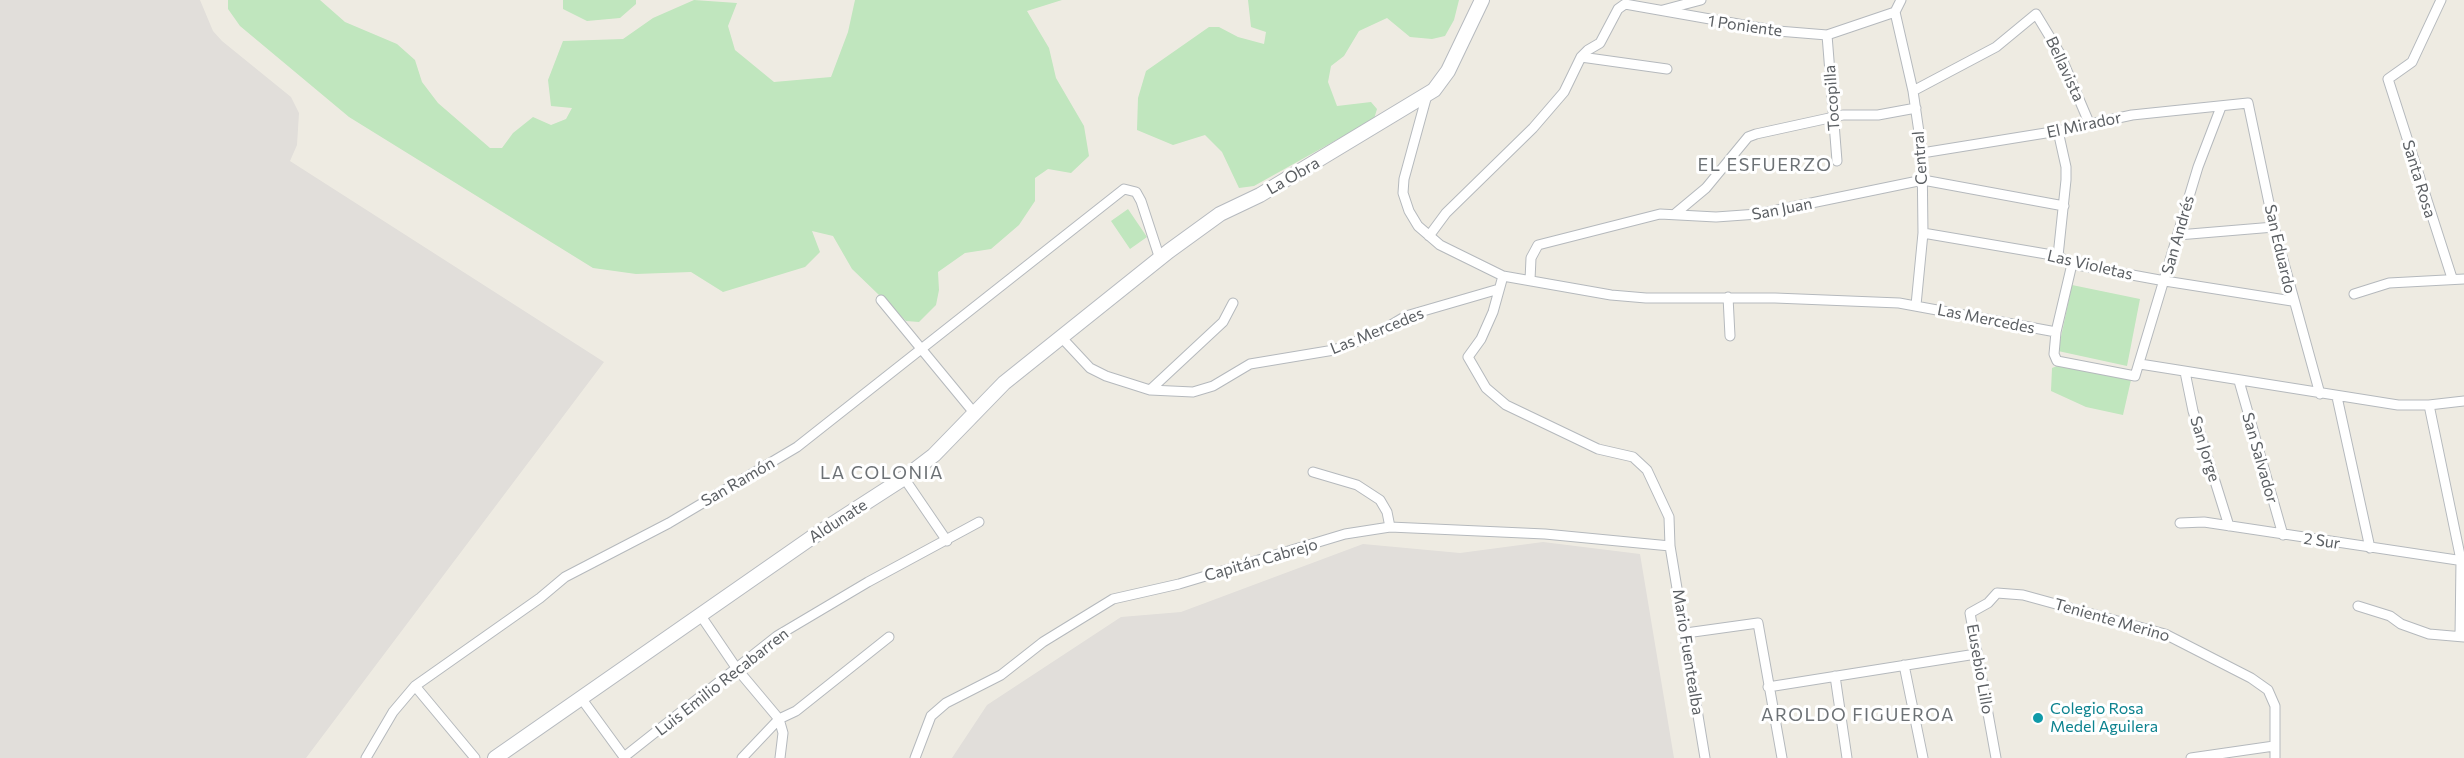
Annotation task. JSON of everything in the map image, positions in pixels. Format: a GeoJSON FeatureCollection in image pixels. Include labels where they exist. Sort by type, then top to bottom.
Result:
{"type":"FeatureCollection","features":[{"type":"Feature","properties":{"kind":"street","name":"La Obra"},"geometry":{"type":"LineString","coordinates":[[1160,259],[1220,214],[1260,195],[1427,95],[1444,78],[1482,0]]}},
{"type":"Feature","properties":{"kind":"street"},"geometry":{"type":"LineString","coordinates":[[1661,11],[1701,0]]}},
{"type":"Feature","properties":{"kind":"street"},"geometry":{"type":"LineString","coordinates":[[1895,12],[1902,0]]}},
{"type":"Feature","properties":{"kind":"street","name":"Santa Rosa"},"geometry":{"type":"LineString","coordinates":[[2441,0],[2412,62],[2388,79],[2452,278]]}},
{"type":"Feature","properties":{"kind":"street","name":"1 Poniente"},"geometry":{"type":"LineString","coordinates":[[1599,60],[1600,43],[1618,9],[1625,4],[1637,3],[1661,11],[1778,31],[1827,35],[1895,12]]}},
{"type":"Feature","properties":{"kind":"street","name":"Central"},"geometry":{"type":"LineString","coordinates":[[1895,12],[1913,91],[1922,153],[1923,233],[1916,305]]}},
{"type":"Feature","properties":{"kind":"street","name":"Bellavista"},"geometry":{"type":"LineString","coordinates":[[1913,91],[1996,47],[2036,14],[2059,52],[2090,125]]}},
{"type":"Feature","properties":{"kind":"street","name":"Tocopilla"},"geometry":{"type":"LineString","coordinates":[[1827,35],[1837,161]]}},
{"type":"Feature","properties":{"kind":"street","name":"1 Poniente"},"geometry":{"type":"LineString","coordinates":[[1429,236],[1446,213],[1533,128],[1564,92],[1581,57],[1600,43]]}},
{"type":"Feature","properties":{"kind":"street"},"geometry":{"type":"LineString","coordinates":[[1581,57],[1667,69]]}},
{"type":"Feature","properties":{"kind":"street","name":"Las Mercedes"},"geometry":{"type":"LineString","coordinates":[[1427,95],[1409,158],[1403,193],[1409,211],[1429,236],[1452,253],[1503,276],[1611,295],[1646,298],[1728,297],[1916,305],[2056,332],[2054,354],[2056,361],[2135,376],[2140,364]]}},
{"type":"Feature","properties":{"kind":"street","name":"El Mirador"},"geometry":{"type":"LineString","coordinates":[[1922,153],[2058,131],[2132,115],[2248,103]]}},
{"type":"Feature","properties":{"kind":"street","name":"San Eduardo"},"geometry":{"type":"LineString","coordinates":[[2248,103],[2292,301],[2320,394]]}},
{"type":"Feature","properties":{"kind":"street","name":"San Andrés"},"geometry":{"type":"LineString","coordinates":[[2140,364],[2198,167],[2221,107]]}},
{"type":"Feature","properties":{"kind":"street"},"geometry":{"type":"LineString","coordinates":[[1676,213],[1706,188],[1748,137],[1834,118],[1916,108]]}},
{"type":"Feature","properties":{"kind":"street"},"geometry":{"type":"LineString","coordinates":[[2058,131],[2066,167],[2058,256]]}},
{"type":"Feature","properties":{"kind":"street","name":"San Juan"},"geometry":{"type":"LineString","coordinates":[[1530,280],[1531,258],[1538,244],[1643,218],[1676,213],[1716,217],[1758,214],[1923,180],[2064,206]]}},
{"type":"Feature","properties":{"kind":"street","name":"San Ramón"},"geometry":{"type":"LineString","coordinates":[[366,758],[393,712],[415,686],[540,598],[565,577],[669,523],[797,447],[1124,189],[1136,192],[1148,220],[1160,259]]}},
{"type":"Feature","properties":{"kind":"street"},"geometry":{"type":"LineString","coordinates":[[2178,235],[2274,227]]}},
{"type":"Feature","properties":{"kind":"street","name":"Las Violetas"},"geometry":{"type":"LineString","coordinates":[[1923,233],[2058,256],[2072,264],[2292,301]]}},
{"type":"Feature","properties":{"kind":"street","name":"Aldunate"},"geometry":{"type":"LineString","coordinates":[[495,758],[904,478],[934,455],[1004,383],[1160,259]]}},
{"type":"Feature","properties":{"kind":"street"},"geometry":{"type":"LineString","coordinates":[[2056,332],[2072,264]]}},
{"type":"Feature","properties":{"kind":"street"},"geometry":{"type":"LineString","coordinates":[[1499,289],[1503,276]]}},
{"type":"Feature","properties":{"kind":"street"},"geometry":{"type":"LineString","coordinates":[[2354,294],[2389,284],[2464,279]]}},
{"type":"Feature","properties":{"kind":"street","name":"Las Mercedes"},"geometry":{"type":"LineString","coordinates":[[1062,338],[1090,368],[1150,390],[1182,393],[1204,389],[1250,364],[1334,350],[1376,334],[1406,316],[1499,289]]}},
{"type":"Feature","properties":{"kind":"street","name":"Mario Fuentealba"},"geometry":{"type":"LineString","coordinates":[[1499,289],[1493,312],[1481,339],[1468,357],[1485,388],[1506,405],[1598,449],[1633,457],[1641,462],[1649,473],[1669,517],[1670,546],[1705,758]]}},
{"type":"Feature","properties":{"kind":"street"},"geometry":{"type":"LineString","coordinates":[[1728,297],[1730,336]]}},
{"type":"Feature","properties":{"kind":"street"},"geometry":{"type":"LineString","coordinates":[[881,300],[975,414]]}},
{"type":"Feature","properties":{"kind":"street"},"geometry":{"type":"LineString","coordinates":[[1150,390],[1224,322],[1233,303]]}},
{"type":"Feature","properties":{"kind":"street"},"geometry":{"type":"LineString","coordinates":[[2140,364],[2398,405],[2429,405],[2464,401]]}},
{"type":"Feature","properties":{"kind":"street","name":"San Jorge"},"geometry":{"type":"LineString","coordinates":[[2185,372],[2193,411],[2229,526]]}},
{"type":"Feature","properties":{"kind":"street","name":"San Salvador"},"geometry":{"type":"LineString","coordinates":[[2239,381],[2283,535]]}},
{"type":"Feature","properties":{"kind":"street"},"geometry":{"type":"LineString","coordinates":[[2337,397],[2370,548]]}},
{"type":"Feature","properties":{"kind":"street"},"geometry":{"type":"LineString","coordinates":[[2358,606],[2390,616],[2428,634],[2462,637],[2462,560],[2429,405]]}},
{"type":"Feature","properties":{"kind":"street"},"geometry":{"type":"LineString","coordinates":[[1313,472],[1357,485],[1380,500],[1387,512],[1390,528]]}},
{"type":"Feature","properties":{"kind":"street"},"geometry":{"type":"LineString","coordinates":[[904,478],[947,541]]}},
{"type":"Feature","properties":{"kind":"street","name":"Luis Emilio Recabarren"},"geometry":{"type":"LineString","coordinates":[[619,751],[624,757],[633,756],[777,636],[868,582],[979,522]]}},
{"type":"Feature","properties":{"kind":"street","name":"2 Sur"},"geometry":{"type":"LineString","coordinates":[[2180,523],[2204,522],[2462,560]]}},
{"type":"Feature","properties":{"kind":"street","name":"Capitán Cabrejo"},"geometry":{"type":"LineString","coordinates":[[915,758],[931,716],[946,703],[1001,675],[1043,642],[1113,599],[1179,584],[1345,534],[1390,528],[1545,534],[1670,546]]}},
{"type":"Feature","properties":{"kind":"street","name":"Eusebio Lillo"},"geometry":{"type":"LineString","coordinates":[[1996,758],[1970,613],[1988,603],[1997,593]]}},
{"type":"Feature","properties":{"kind":"street","name":"Teniente Merino"},"geometry":{"type":"LineString","coordinates":[[1997,593],[2023,596],[2165,634],[2251,678],[2268,690],[2275,706],[2274,746]]}},
{"type":"Feature","properties":{"kind":"street"},"geometry":{"type":"LineString","coordinates":[[700,616],[737,669],[779,720],[783,733],[780,758]]}},
{"type":"Feature","properties":{"kind":"street"},"geometry":{"type":"LineString","coordinates":[[1686,633],[1758,623],[1782,758]]}},
{"type":"Feature","properties":{"kind":"street"},"geometry":{"type":"LineString","coordinates":[[742,758],[779,720],[796,711],[889,637]]}},
{"type":"Feature","properties":{"kind":"street"},"geometry":{"type":"LineString","coordinates":[[1768,687],[1976,654]]}},
{"type":"Feature","properties":{"kind":"street"},"geometry":{"type":"LineString","coordinates":[[1904,665],[1923,758]]}},
{"type":"Feature","properties":{"kind":"street"},"geometry":{"type":"LineString","coordinates":[[1835,676],[1847,758]]}},
{"type":"Feature","properties":{"kind":"street"},"geometry":{"type":"LineString","coordinates":[[415,686],[475,758]]}},
{"type":"Feature","properties":{"kind":"street"},"geometry":{"type":"LineString","coordinates":[[581,698],[619,751],[610,758]]}},
{"type":"Feature","properties":{"kind":"street"},"geometry":{"type":"LineString","coordinates":[[2190,758],[2274,746],[2275,758]]}},
{"type":"Feature","properties":{"kind":"shaded area"},"geometry":{"type":"Polygon","coordinates":[[[0,0],[200,0],[213,31],[222,41],[291,97],[299,113],[297,145],[290,161],[604,362],[306,758],[0,758],[0,0]]]}},
{"type":"Feature","properties":{"kind":"shaded area"},"geometry":{"type":"Polygon","coordinates":[[[1543,542],[1640,554],[1674,758],[952,758],[987,705],[1121,617],[1181,612],[1363,544],[1460,553],[1543,542]]]}},
{"type":"Feature","properties":{"kind":"green space"},"geometry":{"type":"Polygon","coordinates":[[[228,0],[320,0],[345,22],[397,44],[415,60],[422,82],[438,103],[490,148],[502,148],[513,133],[533,117],[551,125],[566,119],[572,108],[551,106],[548,80],[563,41],[623,39],[653,18],[694,0],[737,3],[728,26],[735,50],[774,82],[831,77],[848,32],[855,0],[1062,0],[1027,11],[1049,48],[1056,78],[1084,126],[1089,156],[1071,173],[1048,169],[1035,178],[1035,201],[1019,225],[991,249],[965,253],[938,272],[939,290],[936,305],[919,322],[906,321],[852,269],[833,236],[812,231],[820,252],[805,267],[723,292],[691,272],[636,274],[593,268],[349,117],[240,26],[228,9],[228,0]]]}},
{"type":"Feature","properties":{"kind":"green space"},"geometry":{"type":"Polygon","coordinates":[[[563,0],[636,0],[636,4],[620,18],[587,21],[563,9],[563,0]]]}},
{"type":"Feature","properties":{"kind":"green space"},"geometry":{"type":"Polygon","coordinates":[[[1248,0],[1459,0],[1454,20],[1445,36],[1432,39],[1410,37],[1387,18],[1359,31],[1344,56],[1331,66],[1328,82],[1337,106],[1371,102],[1377,109],[1374,119],[1254,186],[1239,188],[1222,152],[1205,135],[1173,145],[1137,130],[1138,98],[1146,71],[1209,27],[1219,27],[1238,37],[1264,44],[1266,32],[1251,27],[1248,0]]]}},
{"type":"Feature","properties":{"kind":"green space"},"geometry":{"type":"Polygon","coordinates":[[[1128,209],[1147,237],[1130,249],[1111,221],[1128,209]]]}},
{"type":"Feature","properties":{"kind":"green space"},"geometry":{"type":"Polygon","coordinates":[[[2072,285],[2140,299],[2127,366],[2058,351],[2072,285]]]}},
{"type":"Feature","properties":{"kind":"green space"},"geometry":{"type":"Polygon","coordinates":[[[2057,366],[2131,380],[2123,415],[2086,407],[2051,391],[2052,368],[2057,366]]]}},
{"type":"Feature","properties":{"kind":"place","name":"Colegio Rosa Medel Aguilera"},"geometry":{"type":"Point","coordinates":[2038,718]}},
{"type":"Feature","properties":{"kind":"district","name":"EL ESFUERZO"},"geometry":{"type":"Point","coordinates":[1765,165]}},
{"type":"Feature","properties":{"kind":"district","name":"LA COLONIA"},"geometry":{"type":"Point","coordinates":[882,473]}},
{"type":"Feature","properties":{"kind":"district","name":"AROLDO FIGUEROA"},"geometry":{"type":"Point","coordinates":[1858,715]}}]}
